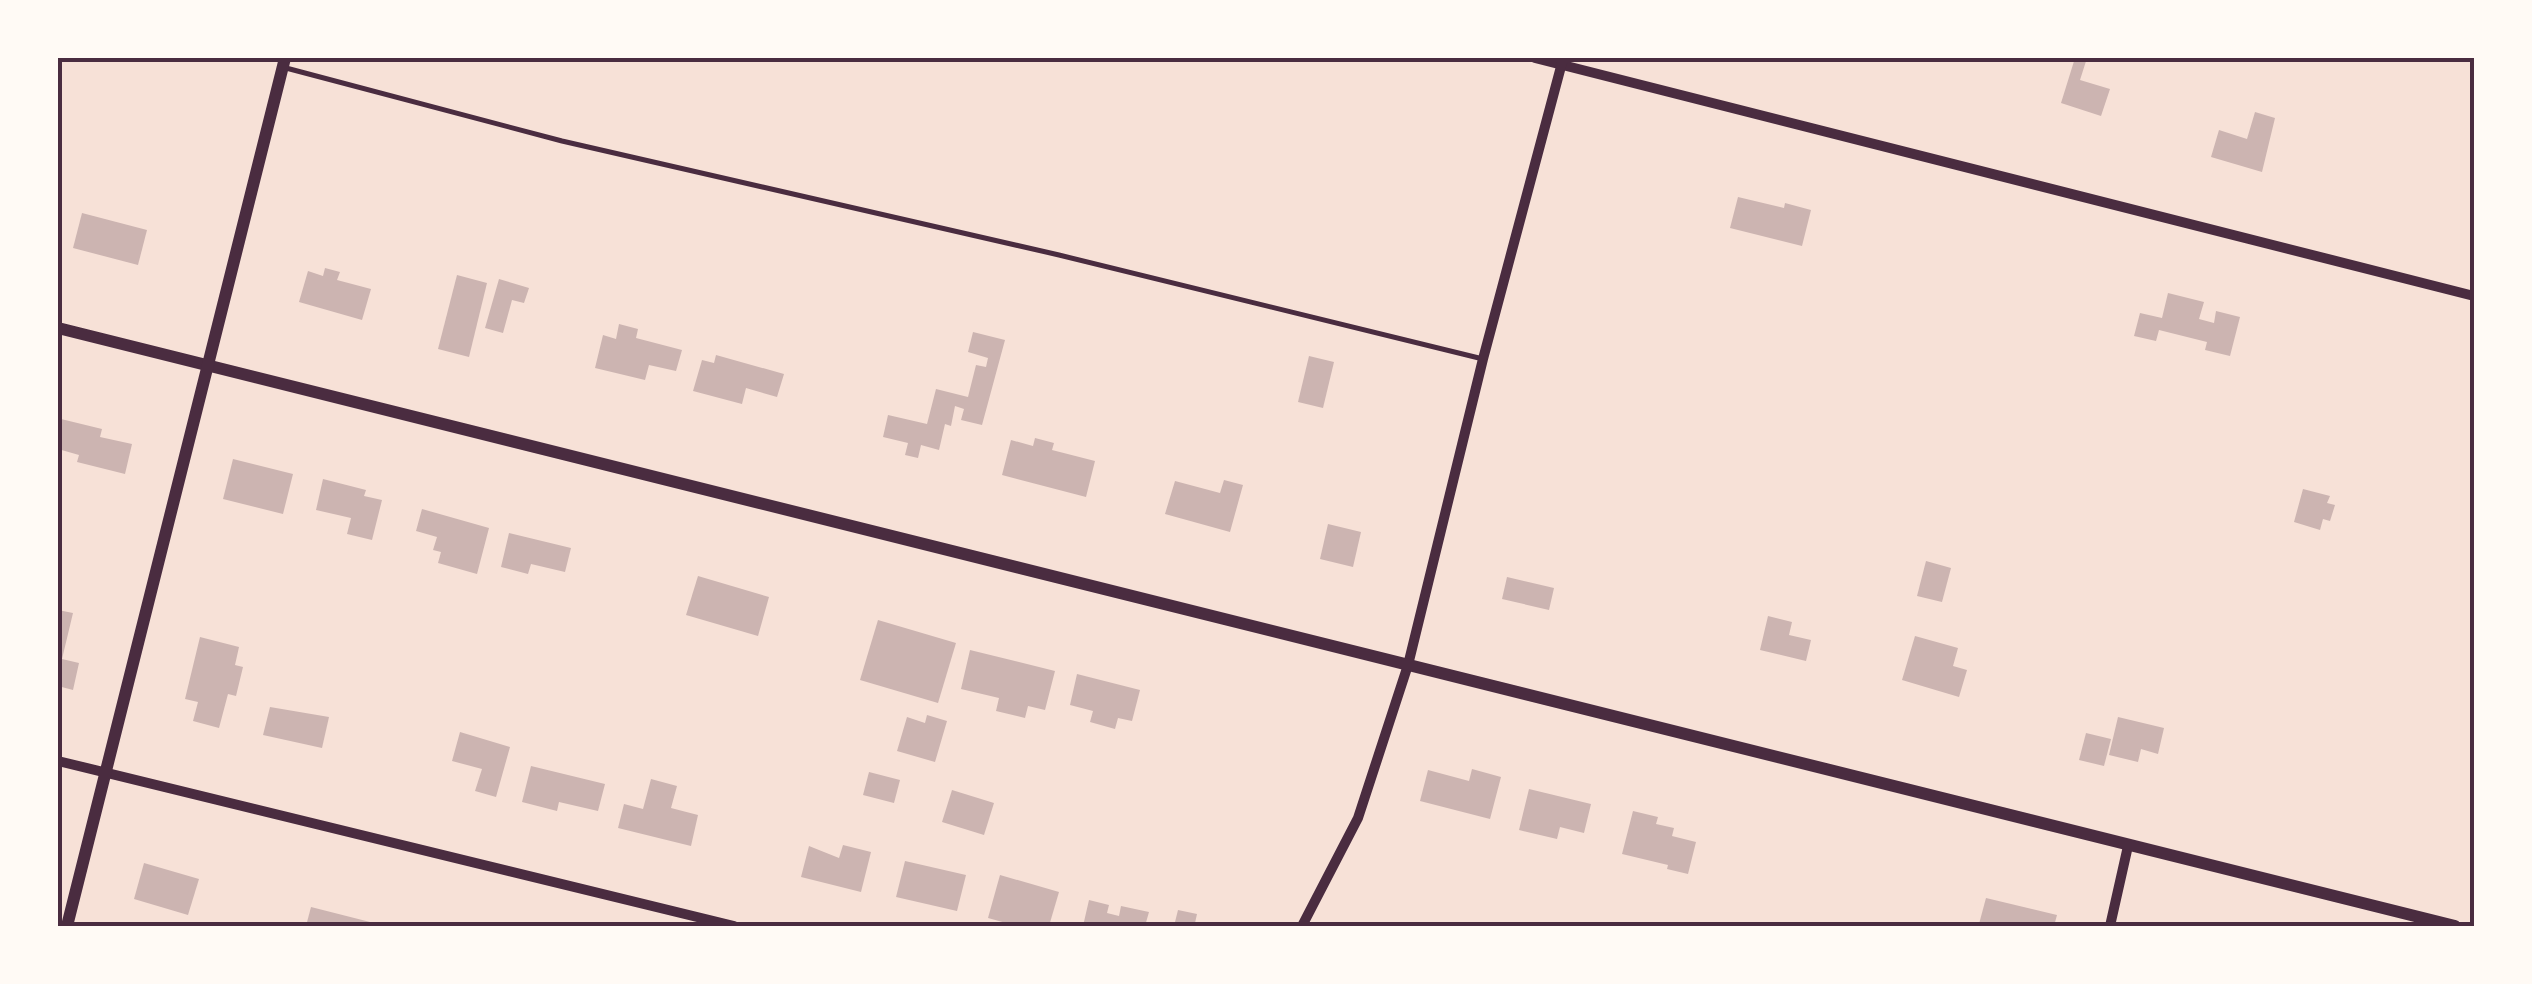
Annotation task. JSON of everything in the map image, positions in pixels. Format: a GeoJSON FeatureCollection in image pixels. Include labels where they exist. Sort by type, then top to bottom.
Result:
{"type":"FeatureCollection","features":[{"type":"Feature","properties":{"kind":"street"},"geometry":{"type":"LineString","coordinates":[[1535,58],[1562,61],[2474,296]]}},
{"type":"Feature","properties":{"kind":"street"},"geometry":{"type":"LineString","coordinates":[[1302,926],[1358,818],[1408,665],[1562,61]]}},
{"type":"Feature","properties":{"kind":"street"},"geometry":{"type":"LineString","coordinates":[[67,926],[284,62]]}},
{"type":"Feature","properties":{"kind":"street"},"geometry":{"type":"LineString","coordinates":[[58,328],[2455,926]]}},
{"type":"Feature","properties":{"kind":"street"},"geometry":{"type":"LineString","coordinates":[[58,761],[734,926]]}},
{"type":"Feature","properties":{"kind":"street"},"geometry":{"type":"LineString","coordinates":[[2110,926],[2128,846]]}},
{"type":"Feature","properties":{"kind":"lane"},"geometry":{"type":"LineString","coordinates":[[284,62],[562,141],[871,210],[1483,359]]}},
{"type":"Feature","properties":{"kind":"building"},"geometry":{"type":"Polygon","coordinates":[[[2075,58],[2087,58],[2080,80],[2110,89],[2101,116],[2061,103],[2075,58]]]}},
{"type":"Feature","properties":{"kind":"building"},"geometry":{"type":"Polygon","coordinates":[[[2255,112],[2275,118],[2262,172],[2211,157],[2219,130],[2247,139],[2255,112]]]}},
{"type":"Feature","properties":{"kind":"building"},"geometry":{"type":"Polygon","coordinates":[[[1738,197],[1811,210],[1802,246],[1730,228],[1738,197]]]}},
{"type":"Feature","properties":{"kind":"building"},"geometry":{"type":"Polygon","coordinates":[[[82,213],[147,230],[138,265],[73,248],[82,213]]]}},
{"type":"Feature","properties":{"kind":"building"},"geometry":{"type":"Polygon","coordinates":[[[325,268],[340,272],[337,280],[371,289],[362,320],[299,302],[308,271],[323,276],[325,268]]]}},
{"type":"Feature","properties":{"kind":"building"},"geometry":{"type":"Polygon","coordinates":[[[457,275],[487,283],[469,357],[438,349],[457,275]]]}},
{"type":"Feature","properties":{"kind":"building"},"geometry":{"type":"Polygon","coordinates":[[[499,279],[529,288],[524,303],[512,300],[503,333],[485,328],[499,279]]]}},
{"type":"Feature","properties":{"kind":"building"},"geometry":{"type":"Polygon","coordinates":[[[2168,293],[2204,302],[2199,319],[2214,323],[2216,311],[2240,317],[2230,356],[2205,350],[2207,342],[2159,330],[2156,341],[2134,336],[2140,313],[2162,318],[2168,293]]]}},
{"type":"Feature","properties":{"kind":"building"},"geometry":{"type":"Polygon","coordinates":[[[619,324],[638,329],[636,338],[682,350],[676,371],[649,365],[645,380],[595,368],[603,335],[616,339],[619,324]]]}},
{"type":"Feature","properties":{"kind":"building"},"geometry":{"type":"Polygon","coordinates":[[[973,332],[1005,340],[982,425],[961,420],[964,409],[955,406],[951,426],[945,424],[939,450],[921,445],[918,458],[905,455],[908,443],[883,437],[888,415],[927,424],[936,389],[968,397],[976,365],[986,367],[988,358],[968,352],[973,332]]]}},
{"type":"Feature","properties":{"kind":"building"},"geometry":{"type":"Polygon","coordinates":[[[716,355],[784,374],[777,397],[746,388],[742,404],[693,391],[702,360],[714,363],[716,355]]]}},
{"type":"Feature","properties":{"kind":"building"},"geometry":{"type":"Polygon","coordinates":[[[1309,356],[1334,362],[1323,408],[1298,402],[1309,356]]]}},
{"type":"Feature","properties":{"kind":"building"},"geometry":{"type":"Polygon","coordinates":[[[61,419],[102,429],[100,437],[132,444],[125,474],[77,462],[79,455],[58,449],[61,419]]]}},
{"type":"Feature","properties":{"kind":"building"},"geometry":{"type":"Polygon","coordinates":[[[1035,438],[1054,443],[1052,450],[1095,461],[1086,497],[1002,475],[1011,440],[1033,446],[1035,438]]]}},
{"type":"Feature","properties":{"kind":"building"},"geometry":{"type":"Polygon","coordinates":[[[233,459],[293,474],[283,514],[223,499],[233,459]]]}},
{"type":"Feature","properties":{"kind":"building"},"geometry":{"type":"Polygon","coordinates":[[[323,479],[366,490],[364,496],[382,500],[372,540],[347,534],[351,518],[316,510],[323,479]]]}},
{"type":"Feature","properties":{"kind":"building"},"geometry":{"type":"Polygon","coordinates":[[[1224,480],[1243,485],[1230,532],[1165,514],[1175,481],[1220,493],[1224,480]]]}},
{"type":"Feature","properties":{"kind":"building"},"geometry":{"type":"Polygon","coordinates":[[[2303,489],[2330,496],[2327,503],[2335,505],[2330,521],[2323,519],[2320,530],[2294,522],[2303,489]]]}},
{"type":"Feature","properties":{"kind":"building"},"geometry":{"type":"Polygon","coordinates":[[[422,509],[489,528],[477,574],[438,563],[441,552],[433,550],[437,537],[416,531],[422,509]]]}},
{"type":"Feature","properties":{"kind":"building"},"geometry":{"type":"Polygon","coordinates":[[[1328,524],[1361,532],[1353,567],[1320,559],[1328,524]]]}},
{"type":"Feature","properties":{"kind":"building"},"geometry":{"type":"Polygon","coordinates":[[[509,533],[571,548],[565,572],[531,564],[528,574],[501,567],[509,533]]]}},
{"type":"Feature","properties":{"kind":"building"},"geometry":{"type":"Polygon","coordinates":[[[1926,561],[1951,568],[1942,602],[1917,596],[1926,561]]]}},
{"type":"Feature","properties":{"kind":"building"},"geometry":{"type":"Polygon","coordinates":[[[698,576],[769,597],[758,636],[686,615],[698,576]]]}},
{"type":"Feature","properties":{"kind":"building"},"geometry":{"type":"Polygon","coordinates":[[[1507,577],[1554,588],[1549,610],[1502,599],[1507,577]]]}},
{"type":"Feature","properties":{"kind":"building"},"geometry":{"type":"Polygon","coordinates":[[[58,610],[73,613],[62,659],[79,663],[73,690],[58,686],[58,610]]]}},
{"type":"Feature","properties":{"kind":"building"},"geometry":{"type":"Polygon","coordinates":[[[1768,616],[1792,622],[1789,635],[1811,640],[1806,661],[1760,650],[1768,616]]]}},
{"type":"Feature","properties":{"kind":"building"},"geometry":{"type":"Polygon","coordinates":[[[878,620],[956,643],[938,703],[860,680],[878,620]]]}},
{"type":"Feature","properties":{"kind":"building"},"geometry":{"type":"Polygon","coordinates":[[[1915,636],[1958,648],[1953,666],[1967,670],[1959,697],[1902,680],[1915,636]]]}},
{"type":"Feature","properties":{"kind":"building"},"geometry":{"type":"Polygon","coordinates":[[[200,637],[239,647],[235,665],[243,667],[236,696],[228,694],[219,728],[193,721],[198,702],[185,699],[200,637]]]}},
{"type":"Feature","properties":{"kind":"building"},"geometry":{"type":"Polygon","coordinates":[[[970,650],[1055,671],[1045,710],[1028,706],[1025,718],[996,711],[999,698],[961,689],[970,650]]]}},
{"type":"Feature","properties":{"kind":"building"},"geometry":{"type":"Polygon","coordinates":[[[1077,674],[1140,690],[1132,721],[1118,718],[1115,729],[1090,722],[1093,711],[1070,705],[1077,674]]]}},
{"type":"Feature","properties":{"kind":"building"},"geometry":{"type":"Polygon","coordinates":[[[270,707],[329,717],[322,748],[263,735],[270,707]]]}},
{"type":"Feature","properties":{"kind":"building"},"geometry":{"type":"Polygon","coordinates":[[[927,715],[947,721],[935,762],[897,751],[907,717],[925,723],[927,715]]]}},
{"type":"Feature","properties":{"kind":"building"},"geometry":{"type":"Polygon","coordinates":[[[2118,717],[2164,728],[2158,754],[2141,749],[2138,762],[2109,755],[2118,717]]]}},
{"type":"Feature","properties":{"kind":"building"},"geometry":{"type":"Polygon","coordinates":[[[460,732],[510,747],[496,797],[475,791],[482,769],[452,761],[460,732]]]}},
{"type":"Feature","properties":{"kind":"building"},"geometry":{"type":"Polygon","coordinates":[[[2086,733],[2111,739],[2104,766],[2079,760],[2086,733]]]}},
{"type":"Feature","properties":{"kind":"building"},"geometry":{"type":"Polygon","coordinates":[[[531,766],[605,784],[598,811],[559,802],[557,811],[522,802],[531,766]]]}},
{"type":"Feature","properties":{"kind":"building"},"geometry":{"type":"Polygon","coordinates":[[[1472,769],[1501,777],[1490,819],[1420,801],[1428,770],[1469,781],[1472,769]]]}},
{"type":"Feature","properties":{"kind":"building"},"geometry":{"type":"Polygon","coordinates":[[[869,772],[900,780],[894,803],[863,795],[869,772]]]}},
{"type":"Feature","properties":{"kind":"building"},"geometry":{"type":"Polygon","coordinates":[[[651,779],[677,786],[671,808],[698,815],[691,846],[618,828],[624,804],[643,809],[651,779]]]}},
{"type":"Feature","properties":{"kind":"building"},"geometry":{"type":"Polygon","coordinates":[[[1529,789],[1591,804],[1584,833],[1560,827],[1557,839],[1519,830],[1529,789]]]}},
{"type":"Feature","properties":{"kind":"building"},"geometry":{"type":"Polygon","coordinates":[[[952,790],[994,803],[984,835],[942,822],[952,790]]]}},
{"type":"Feature","properties":{"kind":"building"},"geometry":{"type":"Polygon","coordinates":[[[1633,811],[1658,817],[1656,824],[1674,828],[1672,836],[1696,842],[1688,874],[1622,854],[1633,811]]]}},
{"type":"Feature","properties":{"kind":"building"},"geometry":{"type":"Polygon","coordinates":[[[843,845],[871,852],[861,892],[801,877],[809,846],[839,858],[843,845]]]}},
{"type":"Feature","properties":{"kind":"building"},"geometry":{"type":"Polygon","coordinates":[[[905,861],[966,875],[957,911],[896,897],[905,861]]]}},
{"type":"Feature","properties":{"kind":"building"},"geometry":{"type":"Polygon","coordinates":[[[144,863],[199,879],[188,915],[134,899],[144,863]]]}},
{"type":"Feature","properties":{"kind":"building"},"geometry":{"type":"Polygon","coordinates":[[[1000,875],[1059,892],[1049,926],[1017,926],[988,918],[1000,875]]]}},
{"type":"Feature","properties":{"kind":"building"},"geometry":{"type":"Polygon","coordinates":[[[1986,898],[2057,915],[2054,926],[1979,924],[1986,898]]]}},
{"type":"Feature","properties":{"kind":"building"},"geometry":{"type":"Polygon","coordinates":[[[1089,900],[1109,905],[1107,913],[1119,916],[1121,906],[1149,912],[1145,926],[1083,926],[1089,900]]]}},
{"type":"Feature","properties":{"kind":"building"},"geometry":{"type":"Polygon","coordinates":[[[311,907],[374,923],[306,926],[311,907]]]}},
{"type":"Feature","properties":{"kind":"building"},"geometry":{"type":"Polygon","coordinates":[[[1178,910],[1197,914],[1195,923],[1204,926],[1174,926],[1178,910]]]}}]}
